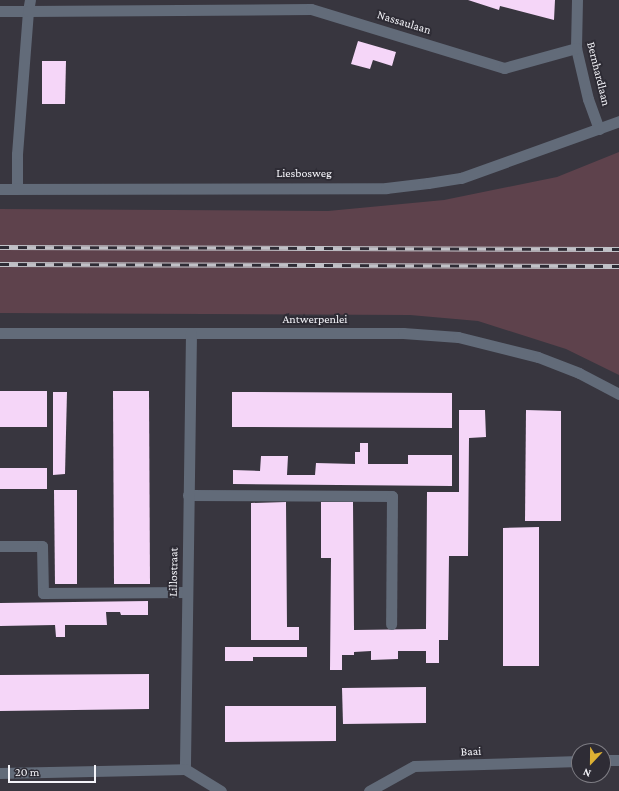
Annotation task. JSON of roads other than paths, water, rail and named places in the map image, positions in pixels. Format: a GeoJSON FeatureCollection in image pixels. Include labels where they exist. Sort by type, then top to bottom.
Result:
{"type":"FeatureCollection","features":[{"type":"Feature","properties":{"kind":"street"},"geometry":{"type":"LineString","coordinates":[[17,189],[17,154],[30,0]]}},
{"type":"Feature","properties":{"kind":"street","name":"Bernhardlaan"},"geometry":{"type":"LineString","coordinates":[[577,0],[576,48],[588,99],[600,129]]}},
{"type":"Feature","properties":{"kind":"street","name":"Nassaulaan"},"geometry":{"type":"LineString","coordinates":[[0,11],[311,9],[504,68],[576,48]]}},
{"type":"Feature","properties":{"kind":"street","name":"Liesbosweg"},"geometry":{"type":"LineString","coordinates":[[0,189],[386,188],[460,178],[619,121]]}},
{"type":"Feature","properties":{"kind":"street","name":"Liesbosweg"},"geometry":{"type":"LineString","coordinates":[[600,129],[619,128]]}},
{"type":"Feature","properties":{"kind":"street","name":"Antwerpenlei"},"geometry":{"type":"LineString","coordinates":[[0,333],[403,333],[458,337],[538,357],[579,373],[619,394]]}},
{"type":"Feature","properties":{"kind":"street","name":"Lillostraat"},"geometry":{"type":"LineString","coordinates":[[185,768],[190,333]]}},
{"type":"Feature","properties":{"kind":"street"},"geometry":{"type":"LineString","coordinates":[[188,495],[392,496],[391,624]]}},
{"type":"Feature","properties":{"kind":"street"},"geometry":{"type":"LineString","coordinates":[[0,546],[42,546],[43,593],[187,592]]}},
{"type":"Feature","properties":{"kind":"street","name":"Baai"},"geometry":{"type":"LineString","coordinates":[[369,791],[414,766],[571,761]]}},
{"type":"Feature","properties":{"kind":"street"},"geometry":{"type":"LineString","coordinates":[[0,773],[185,768],[221,791]]}},
{"type":"Feature","properties":{"kind":"railway"},"geometry":{"type":"LineString","coordinates":[[0,247],[619,249]]}},
{"type":"Feature","properties":{"kind":"railway"},"geometry":{"type":"LineString","coordinates":[[0,264],[619,266]]}}]}
